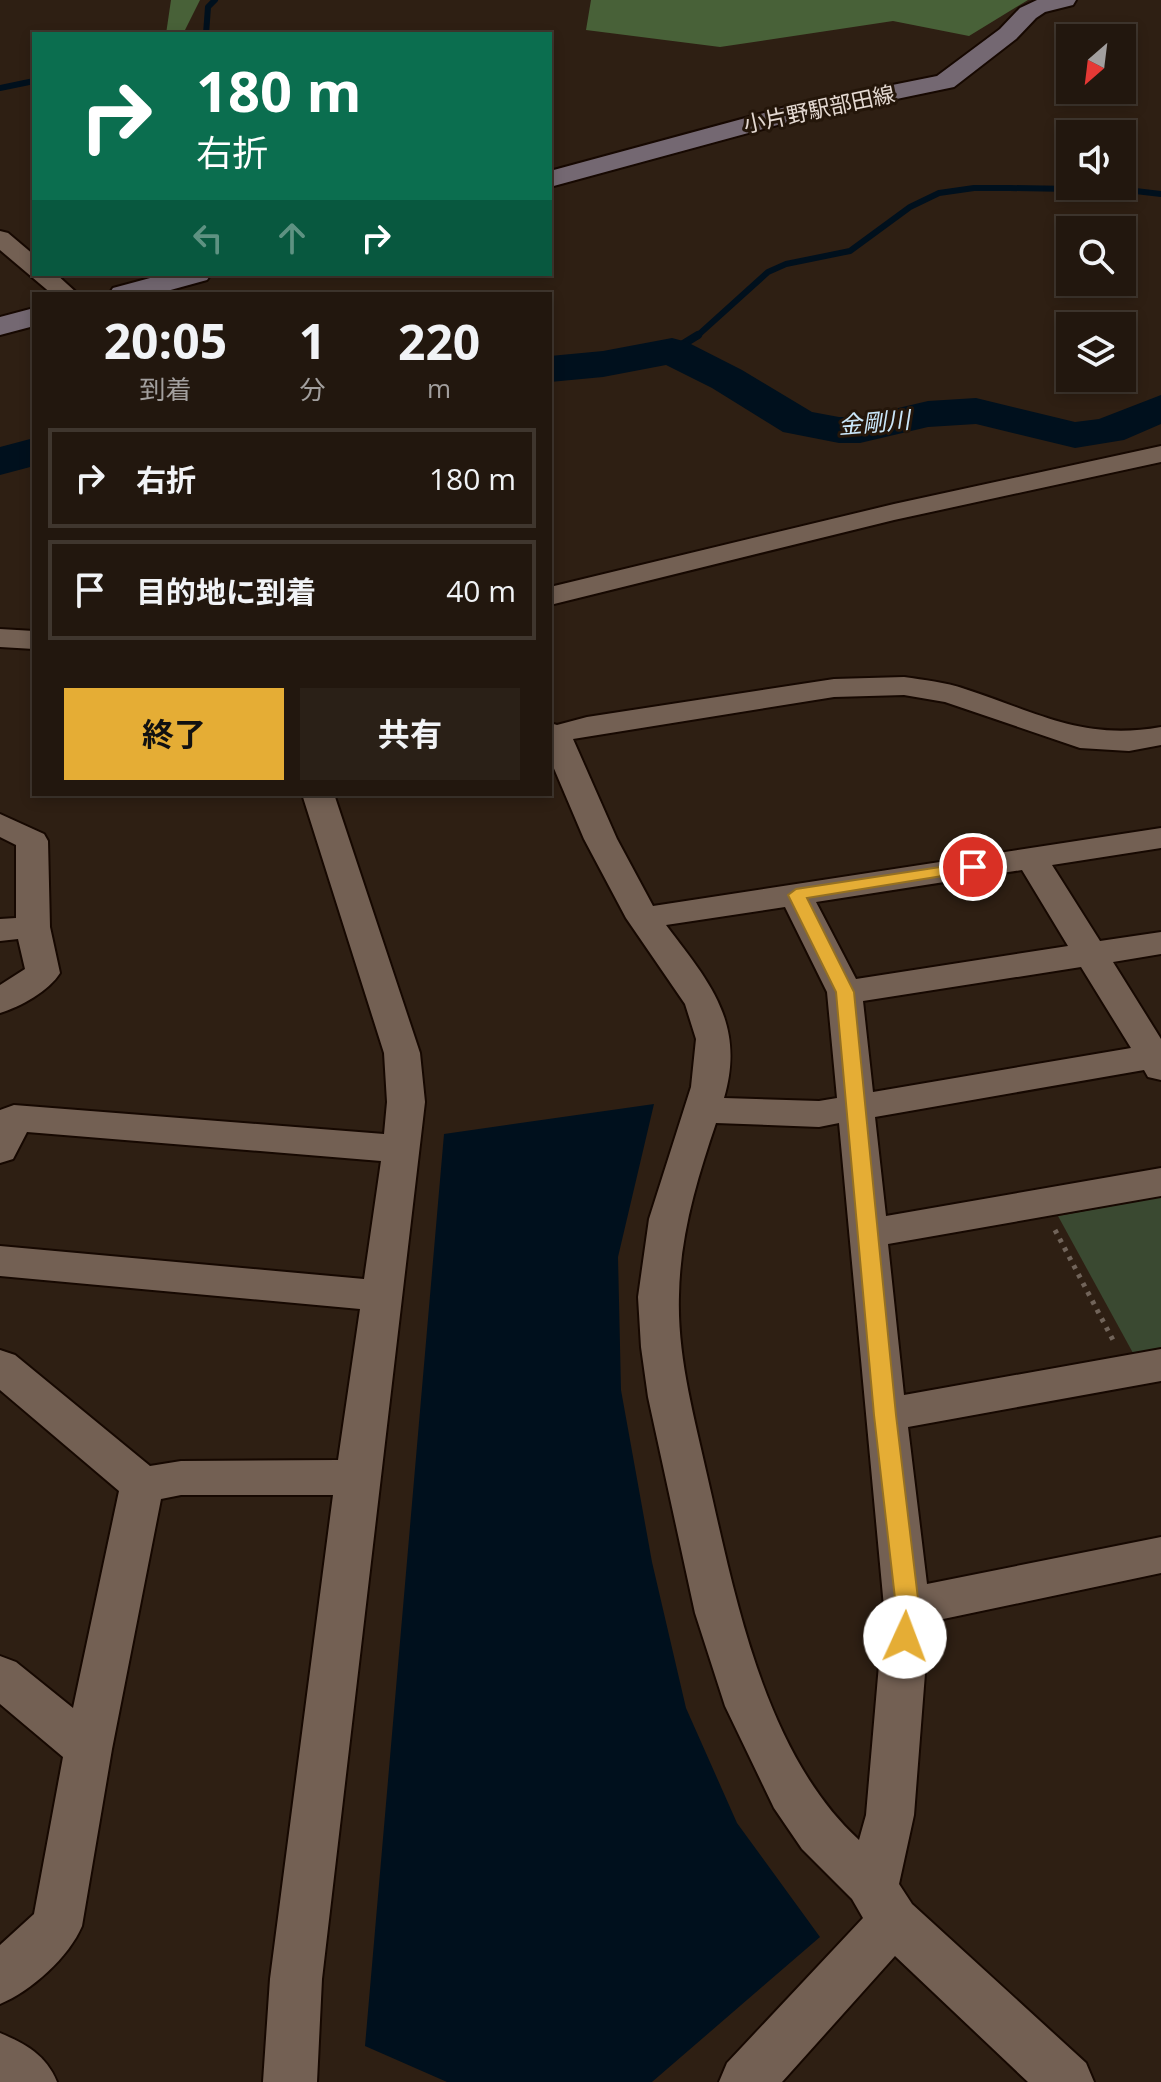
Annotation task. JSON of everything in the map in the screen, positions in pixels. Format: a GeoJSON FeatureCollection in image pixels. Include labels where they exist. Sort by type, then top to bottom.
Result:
{"type":"FeatureCollection","features":[{"type":"Feature","properties":{"kind":"main road","name":"小片野駅部田線"},"geometry":{"type":"LineString","coordinates":[[552,178],[793,113],[945,82],[1008,34],[1028,13],[1037,7],[1065,0]]}},
{"type":"Feature","properties":{"kind":"main road"},"geometry":{"type":"LineString","coordinates":[[130,292],[190,276]]}},
{"type":"Feature","properties":{"kind":"main road"},"geometry":{"type":"LineString","coordinates":[[0,326],[32,318]]}},
{"type":"Feature","properties":{"kind":"street"},"geometry":{"type":"LineString","coordinates":[[0,238],[32,265]]}},
{"type":"Feature","properties":{"kind":"street"},"geometry":{"type":"LineString","coordinates":[[44,276],[64,292]]}},
{"type":"Feature","properties":{"kind":"street"},"geometry":{"type":"LineString","coordinates":[[552,596],[894,512],[1161,454]]}},
{"type":"Feature","properties":{"kind":"street"},"geometry":{"type":"LineString","coordinates":[[0,638],[32,640]]}},
{"type":"Feature","properties":{"kind":"street"},"geometry":{"type":"LineString","coordinates":[[1067,2082],[884,1904],[820,1834],[766,1747],[727,1649],[672,1417],[658,1305],[660,1269],[673,1207],[693,1133],[704,1110],[713,1070],[714,1037],[693,986],[643,918],[552,734],[834,688],[904,686],[951,694],[1080,739],[1129,742],[1161,736]]}},
{"type":"Feature","properties":{"kind":"street"},"geometry":{"type":"LineString","coordinates":[[290,2082],[296,1979],[406,1102],[402,1053],[319,796]]}},
{"type":"Feature","properties":{"kind":"street"},"geometry":{"type":"LineString","coordinates":[[0,824],[32,841],[16,929],[43,973],[0,1001]]}},
{"type":"Feature","properties":{"kind":"street"},"geometry":{"type":"LineString","coordinates":[[643,918],[1161,838]]}},
{"type":"Feature","properties":{"kind":"street"},"geometry":{"type":"LineString","coordinates":[[704,1110],[819,1114],[1159,1059],[1031,858]]}},
{"type":"Feature","properties":{"kind":"street"},"geometry":{"type":"LineString","coordinates":[[746,2082],[884,1904],[907,1607],[885,1415],[845,992],[796,895]]}},
{"type":"Feature","properties":{"kind":"street"},"geometry":{"type":"LineString","coordinates":[[845,992],[1161,943]]}},
{"type":"Feature","properties":{"kind":"street"},"geometry":{"type":"LineString","coordinates":[[0,1150],[14,1118],[402,1149]]}},
{"type":"Feature","properties":{"kind":"street"},"geometry":{"type":"LineString","coordinates":[[868,1233],[1161,1182]]}},
{"type":"Feature","properties":{"kind":"street"},"geometry":{"type":"LineString","coordinates":[[0,1261],[382,1296]]}},
{"type":"Feature","properties":{"kind":"street"},"geometry":{"type":"LineString","coordinates":[[0,1366],[142,1485]]}},
{"type":"Feature","properties":{"kind":"street"},"geometry":{"type":"LineString","coordinates":[[885,1415],[1145,1368]]}},
{"type":"Feature","properties":{"kind":"street"},"geometry":{"type":"LineString","coordinates":[[142,1485],[181,1478],[357,1477]]}},
{"type":"Feature","properties":{"kind":"street"},"geometry":{"type":"LineString","coordinates":[[0,1979],[57,1926],[88,1749],[142,1485]]}},
{"type":"Feature","properties":{"kind":"street"},"geometry":{"type":"LineString","coordinates":[[907,1607],[1161,1555]]}},
{"type":"Feature","properties":{"kind":"street"},"geometry":{"type":"LineString","coordinates":[[0,1676],[88,1749]]}},
{"type":"Feature","properties":{"kind":"path"},"geometry":{"type":"LineString","coordinates":[[1041,1202],[1145,1368]]}},
{"type":"Feature","properties":{"kind":"green space"},"geometry":{"type":"Polygon","coordinates":[[[171,0],[200,0],[184,32],[166,32],[171,0]]]}},
{"type":"Feature","properties":{"kind":"green space"},"geometry":{"type":"Polygon","coordinates":[[[591,0],[1028,0],[969,36],[893,21],[720,47],[586,30],[591,0]]]}},
{"type":"Feature","properties":{"kind":"green space"},"geometry":{"type":"Polygon","coordinates":[[[1161,1197],[1161,1348],[1133,1353],[1058,1216],[1161,1197]]]}},
{"type":"Feature","properties":{"kind":"water"},"geometry":{"type":"Polygon","coordinates":[[[654,1104],[618,1257],[621,1390],[652,1562],[686,1708],[737,1823],[820,1937],[652,2082],[447,2082],[365,2046],[444,1134],[654,1104]]]}},
{"type":"Feature","properties":{"kind":"waterway"},"geometry":{"type":"LineString","coordinates":[[206,32],[208,7],[215,0]]}},
{"type":"Feature","properties":{"kind":"waterway"},"geometry":{"type":"LineString","coordinates":[[0,88],[32,81]]}},
{"type":"Feature","properties":{"kind":"waterway"},"geometry":{"type":"LineString","coordinates":[[696,337],[768,272],[786,264],[850,251],[910,207],[939,193],[974,188],[1010,188],[1127,190],[1161,194]]}},
{"type":"Feature","properties":{"kind":"waterway"},"geometry":{"type":"LineString","coordinates":[[672,351],[698,335]]}},
{"type":"Feature","properties":{"kind":"waterway","name":"金剛川"},"geometry":{"type":"LineString","coordinates":[[552,369],[603,364],[672,351],[727,379],[799,423],[839,430],[860,430],[928,414],[976,411],[1075,435],[1108,431],[1161,408]]}},
{"type":"Feature","properties":{"kind":"waterway","name":"金剛川"},"geometry":{"type":"LineString","coordinates":[[0,461],[32,453]]}},
{"type":"Feature","properties":{"kind":"route"},"geometry":{"type":"LineString","coordinates":[[905,1637],[907,1607],[885,1415],[845,992],[796,895],[973,867]]}}]}
